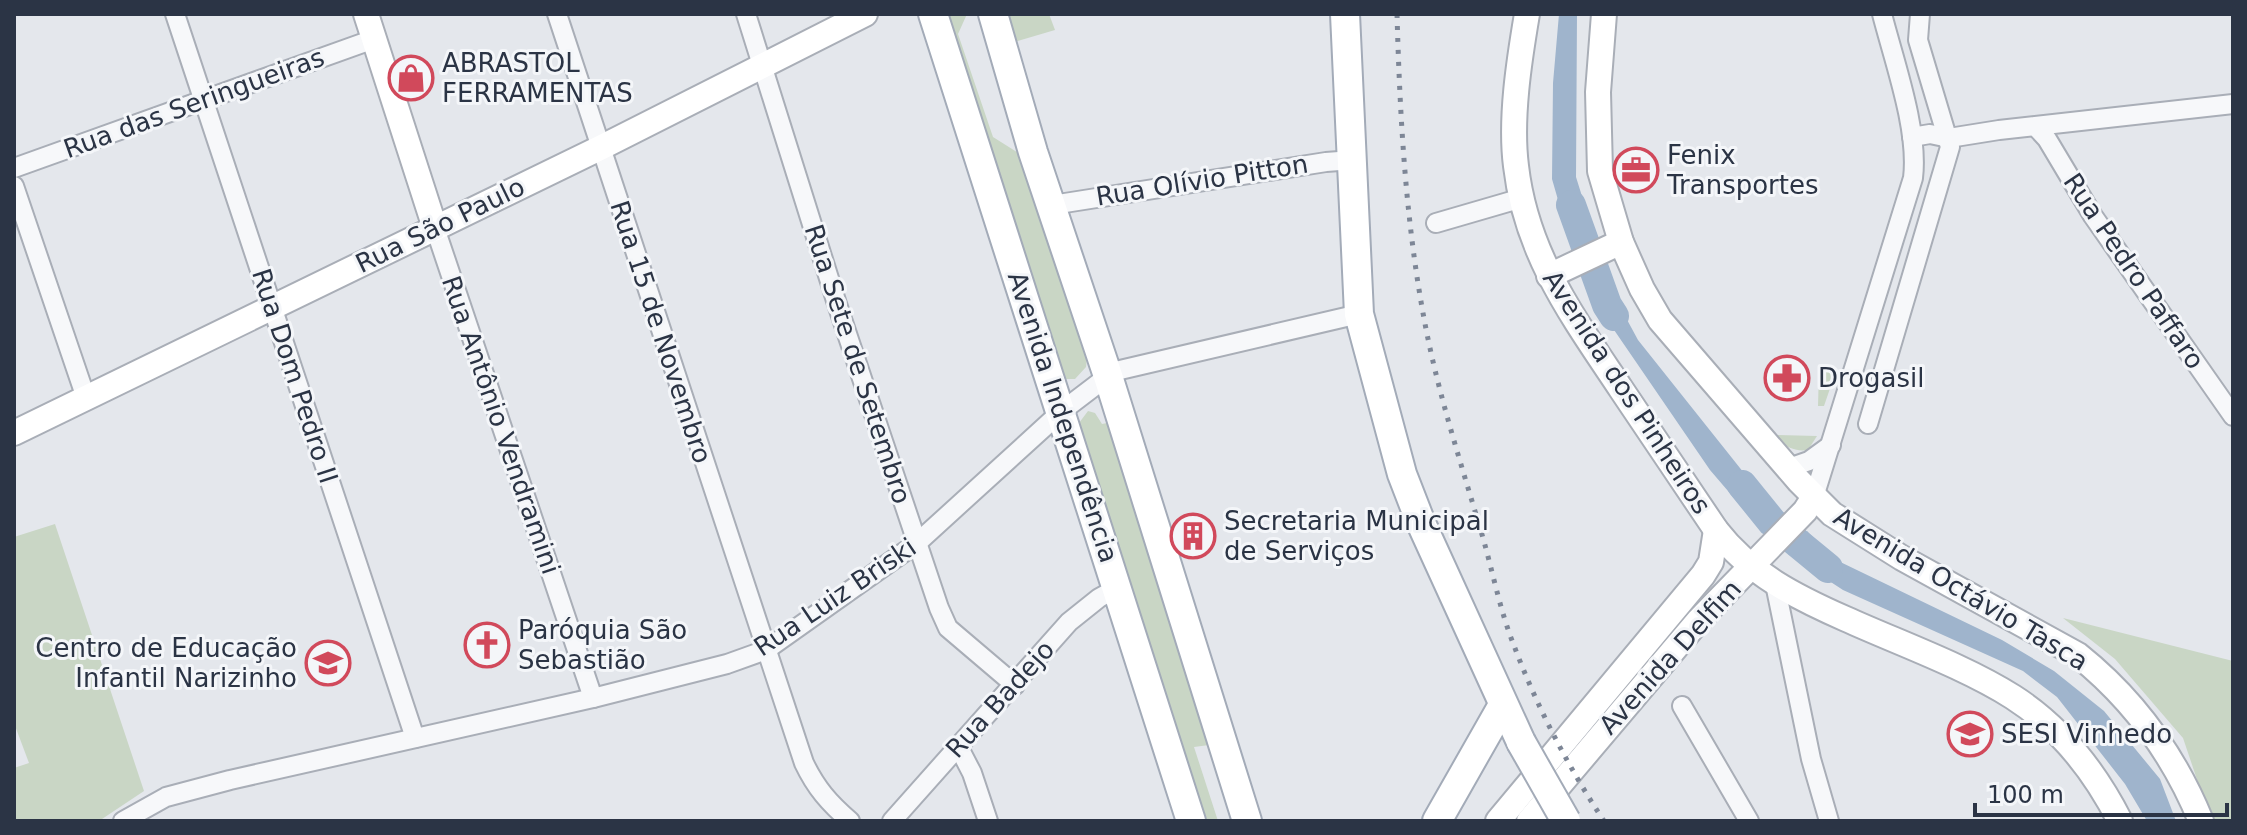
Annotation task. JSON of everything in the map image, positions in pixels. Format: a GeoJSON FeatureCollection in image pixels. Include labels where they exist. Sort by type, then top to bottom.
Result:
{"type":"FeatureCollection","features":[{"type":"Feature","properties":{"kind":"main road","name":"Avenida Independência"},"geometry":{"type":"LineString","coordinates":[[933,14],[1191,821]]}},
{"type":"Feature","properties":{"kind":"main road","name":"Avenida Independência"},"geometry":{"type":"LineString","coordinates":[[993,14],[1033,152],[1108,376],[1247,821]]}},
{"type":"Feature","properties":{"kind":"main road"},"geometry":{"type":"LineString","coordinates":[[1345,14],[1359,314],[1402,474],[1503,705],[1566,821]]}},
{"type":"Feature","properties":{"kind":"main road"},"geometry":{"type":"LineString","coordinates":[[1437,821],[1503,705]]}},
{"type":"Feature","properties":{"kind":"street","name":"Rua Dom Pedro II"},"geometry":{"type":"LineString","coordinates":[[175,14],[415,738]]}},
{"type":"Feature","properties":{"kind":"street","name":"Rua Antônio Vendramini"},"geometry":{"type":"LineString","coordinates":[[366,14],[593,698]]}},
{"type":"Feature","properties":{"kind":"street","name":"Rua 15 de Novembro"},"geometry":{"type":"LineString","coordinates":[[557,14],[766,650],[814,785],[850,821]]}},
{"type":"Feature","properties":{"kind":"street","name":"Rua Sete de Setembro"},"geometry":{"type":"LineString","coordinates":[[746,14],[837,304],[948,628],[1015,685]]}},
{"type":"Feature","properties":{"kind":"street","name":"Rua São Paulo"},"geometry":{"type":"LineString","coordinates":[[14,433],[600,148],[865,14]]}},
{"type":"Feature","properties":{"kind":"street","name":"Avenida dos Pinheiros"},"geometry":{"type":"LineString","coordinates":[[1527,14],[1517,86],[1514,144],[1522,198],[1535,245],[1553,274],[1571,314],[1716,530],[1730,547],[1759,559],[1775,584],[1813,605],[2014,697],[2049,725],[2090,769],[2120,821]]}},
{"type":"Feature","properties":{"kind":"street","name":"Avenida Octávio Tasca"},"geometry":{"type":"LineString","coordinates":[[1604,14],[1598,92],[1600,171],[1621,242],[1660,320],[1789,468],[1810,504],[2066,648],[2102,674],[2162,745],[2201,821]]}},
{"type":"Feature","properties":{"kind":"street"},"geometry":{"type":"LineString","coordinates":[[1810,504],[1913,178],[1912,137],[1882,14]]}},
{"type":"Feature","properties":{"kind":"street"},"geometry":{"type":"LineString","coordinates":[[1868,424],[1946,170],[1950,147],[1918,40],[1920,14]]}},
{"type":"Feature","properties":{"kind":"street","name":"Rua das Seringueiras"},"geometry":{"type":"LineString","coordinates":[[14,168],[374,39]]}},
{"type":"Feature","properties":{"kind":"street"},"geometry":{"type":"LineString","coordinates":[[1912,137],[1930,134],[1949,138],[2233,104]]}},
{"type":"Feature","properties":{"kind":"street","name":"Rua Pedro Paffaro"},"geometry":{"type":"LineString","coordinates":[[2036,127],[2047,139],[2093,216],[2233,416]]}},
{"type":"Feature","properties":{"kind":"street","name":"Rua Olívio Pitton"},"geometry":{"type":"LineString","coordinates":[[1052,205],[1353,160]]}},
{"type":"Feature","properties":{"kind":"street"},"geometry":{"type":"LineString","coordinates":[[14,186],[86,398]]}},
{"type":"Feature","properties":{"kind":"street"},"geometry":{"type":"LineString","coordinates":[[1436,223],[1522,198]]}},
{"type":"Feature","properties":{"kind":"street"},"geometry":{"type":"LineString","coordinates":[[1553,274],[1621,242]]}},
{"type":"Feature","properties":{"kind":"street","name":"Rua Luiz Briski"},"geometry":{"type":"LineString","coordinates":[[123,821],[166,797],[593,698],[727,664],[766,650],[917,543],[1062,411],[1108,376],[1120,370],[1359,314]]}},
{"type":"Feature","properties":{"kind":"street"},"geometry":{"type":"LineString","coordinates":[[1789,468],[1809,461],[1831,445]]}},
{"type":"Feature","properties":{"kind":"street","name":"Avenida Delfim"},"geometry":{"type":"LineString","coordinates":[[1529,821],[1699,620],[1810,504]]}},
{"type":"Feature","properties":{"kind":"street","name":"Avenida Delfim"},"geometry":{"type":"LineString","coordinates":[[1498,821],[1703,575],[1711,562],[1716,530]]}},
{"type":"Feature","properties":{"kind":"street"},"geometry":{"type":"LineString","coordinates":[[1775,584],[1811,759],[1829,821]]}},
{"type":"Feature","properties":{"kind":"street","name":"Rua Badejo"},"geometry":{"type":"LineString","coordinates":[[892,821],[1069,622],[1117,588]]}},
{"type":"Feature","properties":{"kind":"street"},"geometry":{"type":"LineString","coordinates":[[1682,706],[1749,821]]}},
{"type":"Feature","properties":{"kind":"street"},"geometry":{"type":"LineString","coordinates":[[958,746],[972,773],[988,821]]}},
{"type":"Feature","properties":{"kind":"green space"},"geometry":{"type":"Polygon","coordinates":[[[939,14],[967,14],[958,34],[993,137],[1020,154],[1087,358],[1086,367],[1075,379],[1062,379],[939,14]]]}},
{"type":"Feature","properties":{"kind":"green space"},"geometry":{"type":"Polygon","coordinates":[[[1005,14],[1049,14],[1055,30],[1014,42],[1005,14]]]}},
{"type":"Feature","properties":{"kind":"green space"},"geometry":{"type":"Polygon","coordinates":[[[1819,371],[1836,371],[1824,406],[1818,406],[1819,371]]]}},
{"type":"Feature","properties":{"kind":"green space"},"geometry":{"type":"Polygon","coordinates":[[[1088,411],[1095,413],[1102,424],[1107,423],[1209,745],[1194,747],[1218,821],[1198,821],[1080,432],[1079,423],[1088,411]]]}},
{"type":"Feature","properties":{"kind":"green space"},"geometry":{"type":"Polygon","coordinates":[[[1775,435],[1817,436],[1808,450],[1798,450],[1781,442],[1775,435]]]}},
{"type":"Feature","properties":{"kind":"green space"},"geometry":{"type":"Polygon","coordinates":[[[55,524],[144,791],[99,821],[14,821],[14,768],[29,763],[14,723],[14,537],[55,524]]]}},
{"type":"Feature","properties":{"kind":"green space"},"geometry":{"type":"Polygon","coordinates":[[[2063,618],[2233,661],[2233,821],[2211,821],[2183,738],[2115,659],[2063,618]]]}},
{"type":"Feature","properties":{"kind":"water"},"geometry":{"type":"Polygon","coordinates":[[[1559,14],[1577,14],[1576,177],[1595,238],[1571,245],[1552,179],[1553,83],[1559,14]]]}},
{"type":"Feature","properties":{"kind":"water"},"geometry":{"type":"Polygon","coordinates":[[[1605,279],[1638,340],[1775,512],[1758,526],[1710,470],[1586,289],[1605,279]]]}},
{"type":"Feature","properties":{"kind":"water"},"geometry":{"type":"Polygon","coordinates":[[[1807,531],[1832,558],[2002,640],[2054,671],[2104,711],[2160,779],[2176,821],[2147,821],[2125,784],[2057,697],[2023,671],[1843,590],[1788,554],[1807,531]]]}},
{"type":"Feature","properties":{"kind":"waterway"},"geometry":{"type":"LineString","coordinates":[[1571,205],[1607,305],[1614,316]]}},
{"type":"Feature","properties":{"kind":"waterway"},"geometry":{"type":"LineString","coordinates":[[1742,485],[1772,522],[1828,568]]}},
{"type":"Feature","properties":{"kind":"railway"},"geometry":{"type":"LineString","coordinates":[[1397,14],[1409,215],[1427,334],[1439,385],[1513,643],[1554,735],[1604,821]]}},
{"type":"Feature","properties":{"kind":"place","name":"ABRASTOL FERRAMENTAS"},"geometry":{"type":"Point","coordinates":[411,78]}},
{"type":"Feature","properties":{"kind":"place","name":"Fenix Transportes"},"geometry":{"type":"Point","coordinates":[1636,170]}},
{"type":"Feature","properties":{"kind":"place","name":"Drogasil"},"geometry":{"type":"Point","coordinates":[1787,378]}},
{"type":"Feature","properties":{"kind":"place","name":"Secretaria Municipal de Serviços"},"geometry":{"type":"Point","coordinates":[1193,536]}},
{"type":"Feature","properties":{"kind":"place","name":"Paróquia São Sebastião"},"geometry":{"type":"Point","coordinates":[487,645]}},
{"type":"Feature","properties":{"kind":"place","name":"Centro de Educação Infantil Narizinho"},"geometry":{"type":"Point","coordinates":[328,663]}},
{"type":"Feature","properties":{"kind":"place","name":"SESI Vinhedo"},"geometry":{"type":"Point","coordinates":[1970,734]}}]}
